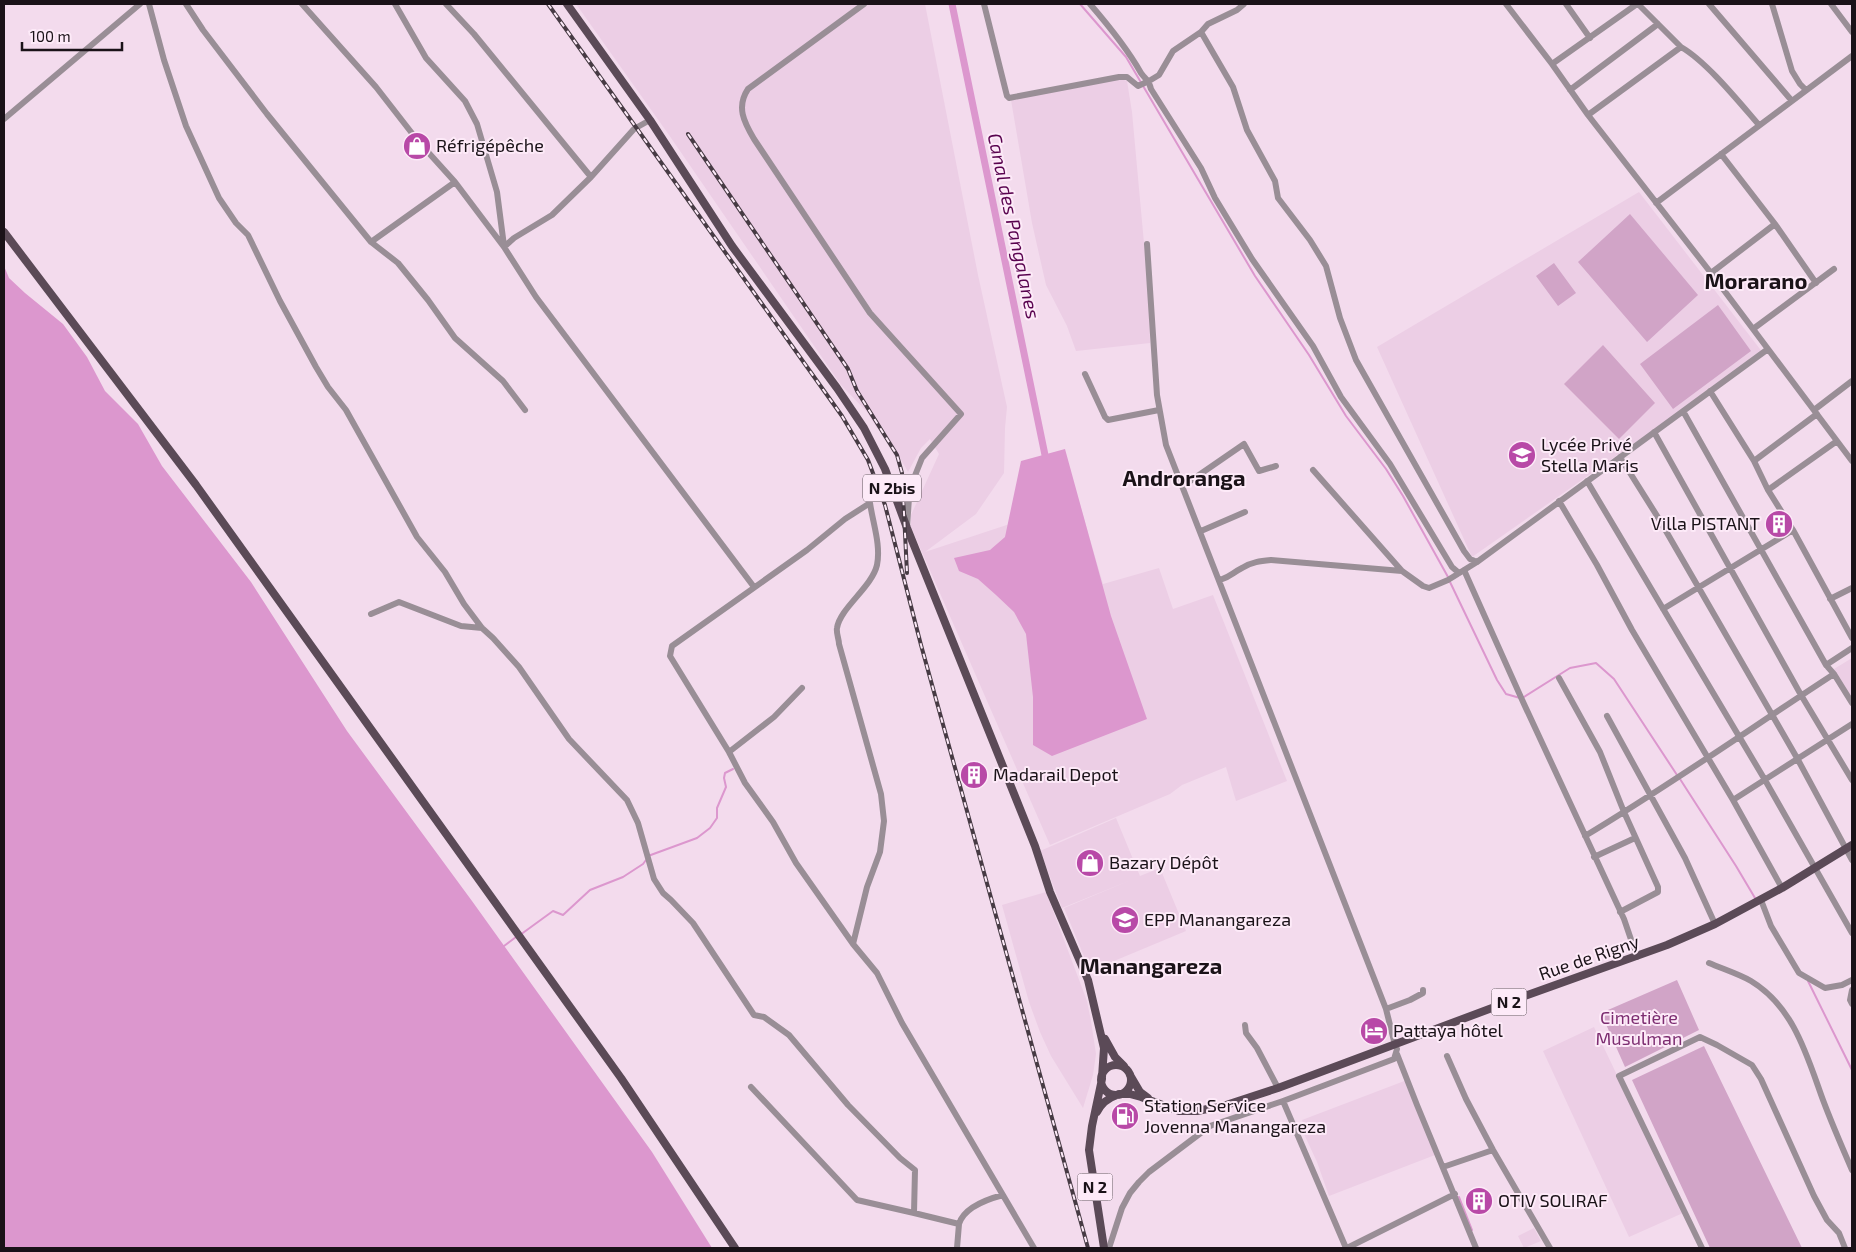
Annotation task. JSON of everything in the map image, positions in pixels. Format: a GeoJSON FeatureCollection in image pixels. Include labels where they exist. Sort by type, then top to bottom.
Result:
{"type":"FeatureCollection","features":[{"type":"Feature","properties":{"kind":"main road","name":"N 2bis"},"geometry":{"type":"LineString","coordinates":[[567,4],[650,120],[732,246],[864,428],[885,469],[1035,846],[1050,892],[1088,980],[1102,1033]]}},
{"type":"Feature","properties":{"kind":"main road"},"geometry":{"type":"LineString","coordinates":[[4,232],[196,485],[621,1078],[735,1248]]}},
{"type":"Feature","properties":{"kind":"main road","name":"Rue de Rigny"},"geometry":{"type":"LineString","coordinates":[[1130,1075],[1140,1092],[1163,1106],[1179,1111],[1197,1111],[1223,1106],[1397,1049],[1508,1002],[1637,957],[1715,924],[1782,888],[1849,847]]}},
{"type":"Feature","properties":{"kind":"main road"},"geometry":{"type":"LineString","coordinates":[[1102,1033],[1115,1057],[1125,1068],[1130,1075],[1128,1089],[1118,1094],[1106,1090],[1102,1078],[1107,1069],[1111,1066],[1125,1068]]}},
{"type":"Feature","properties":{"kind":"main road"},"geometry":{"type":"LineString","coordinates":[[1092,1126],[1102,1078],[1104,1048],[1102,1033]]}},
{"type":"Feature","properties":{"kind":"main road","name":"Rue de Rigny"},"geometry":{"type":"LineString","coordinates":[[1118,1094],[1130,1094],[1151,1100]]}},
{"type":"Feature","properties":{"kind":"main road","name":"N 2"},"geometry":{"type":"LineString","coordinates":[[1104,1248],[1089,1150],[1092,1126],[1100,1107],[1108,1099],[1118,1094]]}},
{"type":"Feature","properties":{"kind":"street"},"geometry":{"type":"LineString","coordinates":[[4,119],[140,4]]}},
{"type":"Feature","properties":{"kind":"street"},"geometry":{"type":"LineString","coordinates":[[149,4],[164,60],[186,126],[219,198],[236,223],[248,235],[280,301],[316,367],[328,387],[346,410],[417,537],[445,572],[464,604],[482,628],[519,667],[569,739],[627,800],[638,823],[654,879],[663,893],[693,922],[754,1014],[764,1017],[789,1035],[848,1105],[900,1158],[915,1170],[914,1213]]}},
{"type":"Feature","properties":{"kind":"street"},"geometry":{"type":"LineString","coordinates":[[186,4],[203,30],[267,114],[371,242],[398,263],[455,338],[503,381],[525,410]]}},
{"type":"Feature","properties":{"kind":"street"},"geometry":{"type":"LineString","coordinates":[[302,4],[376,87],[418,141],[455,182],[504,247],[536,298],[754,587]]}},
{"type":"Feature","properties":{"kind":"street"},"geometry":{"type":"LineString","coordinates":[[396,4],[426,58],[465,102],[477,124],[497,192],[504,247]]}},
{"type":"Feature","properties":{"kind":"street"},"geometry":{"type":"LineString","coordinates":[[446,4],[480,40],[591,178]]}},
{"type":"Feature","properties":{"kind":"street"},"geometry":{"type":"LineString","coordinates":[[864,4],[748,89],[743,96],[741,111],[742,118],[754,139],[870,313],[961,414],[922,458],[908,498],[907,528]]}},
{"type":"Feature","properties":{"kind":"street"},"geometry":{"type":"LineString","coordinates":[[984,4],[1006,96],[1009,98],[1119,77],[1126,77],[1138,86],[1146,83],[1159,75],[1173,51],[1201,32],[1208,24],[1237,10],[1244,4]]}},
{"type":"Feature","properties":{"kind":"street"},"geometry":{"type":"LineString","coordinates":[[1090,4],[1132,57],[1146,83],[1201,168],[1215,198],[1252,259],[1313,346],[1341,397],[1390,464],[1452,567],[1460,572],[1518,690],[1620,912],[1637,957]]}},
{"type":"Feature","properties":{"kind":"street"},"geometry":{"type":"LineString","coordinates":[[1506,4],[1588,115],[1711,273],[1852,461]]}},
{"type":"Feature","properties":{"kind":"street"},"geometry":{"type":"LineString","coordinates":[[1566,4],[1590,38]]}},
{"type":"Feature","properties":{"kind":"street"},"geometry":{"type":"LineString","coordinates":[[1552,64],[1637,4],[1681,47],[1692,53],[1759,125]]}},
{"type":"Feature","properties":{"kind":"street"},"geometry":{"type":"LineString","coordinates":[[1709,4],[1792,101]]}},
{"type":"Feature","properties":{"kind":"street"},"geometry":{"type":"LineString","coordinates":[[1772,4],[1792,71],[1806,90]]}},
{"type":"Feature","properties":{"kind":"street"},"geometry":{"type":"LineString","coordinates":[[1831,4],[1852,32]]}},
{"type":"Feature","properties":{"kind":"street"},"geometry":{"type":"LineString","coordinates":[[1570,90],[1658,24]]}},
{"type":"Feature","properties":{"kind":"street"},"geometry":{"type":"LineString","coordinates":[[1201,32],[1233,87],[1247,130],[1275,182],[1278,198],[1291,213],[1326,266],[1340,318],[1356,360],[1464,551],[1470,559],[1477,562]]}},
{"type":"Feature","properties":{"kind":"street"},"geometry":{"type":"LineString","coordinates":[[1588,115],[1681,47]]}},
{"type":"Feature","properties":{"kind":"street"},"geometry":{"type":"LineString","coordinates":[[1656,203],[1852,56]]}},
{"type":"Feature","properties":{"kind":"street"},"geometry":{"type":"LineString","coordinates":[[504,247],[514,238],[552,215],[591,178],[634,129],[650,120]]}},
{"type":"Feature","properties":{"kind":"street"},"geometry":{"type":"LineString","coordinates":[[1721,154],[1775,224],[1816,282]]}},
{"type":"Feature","properties":{"kind":"street"},"geometry":{"type":"LineString","coordinates":[[371,242],[455,182]]}},
{"type":"Feature","properties":{"kind":"street"},"geometry":{"type":"LineString","coordinates":[[1711,273],[1775,224]]}},
{"type":"Feature","properties":{"kind":"street"},"geometry":{"type":"LineString","coordinates":[[1147,244],[1159,410],[1166,445],[1386,1009],[1397,1049],[1476,1248]]}},
{"type":"Feature","properties":{"kind":"street"},"geometry":{"type":"LineString","coordinates":[[1753,329],[1834,269]]}},
{"type":"Feature","properties":{"kind":"street"},"geometry":{"type":"LineString","coordinates":[[1313,470],[1402,571],[1423,586],[1430,588],[1448,580],[1477,562],[1768,349]]}},
{"type":"Feature","properties":{"kind":"street"},"geometry":{"type":"LineString","coordinates":[[1085,374],[1108,420],[1159,410]]}},
{"type":"Feature","properties":{"kind":"street"},"geometry":{"type":"LineString","coordinates":[[1754,461],[1852,381]]}},
{"type":"Feature","properties":{"kind":"street"},"geometry":{"type":"LineString","coordinates":[[1710,391],[1754,461],[1768,490],[1793,530],[1852,635]]}},
{"type":"Feature","properties":{"kind":"street"},"geometry":{"type":"LineString","coordinates":[[1683,411],[1826,665],[1834,674],[1852,704]]}},
{"type":"Feature","properties":{"kind":"street"},"geometry":{"type":"LineString","coordinates":[[1654,432],[1801,695],[1852,780]]}},
{"type":"Feature","properties":{"kind":"street"},"geometry":{"type":"LineString","coordinates":[[1768,490],[1837,441]]}},
{"type":"Feature","properties":{"kind":"street"},"geometry":{"type":"LineString","coordinates":[[1183,486],[1244,444],[1259,471],[1276,466]]}},
{"type":"Feature","properties":{"kind":"street"},"geometry":{"type":"LineString","coordinates":[[1620,457],[1849,847],[1852,860]]}},
{"type":"Feature","properties":{"kind":"street"},"geometry":{"type":"LineString","coordinates":[[1587,482],[1765,780],[1852,933]]}},
{"type":"Feature","properties":{"kind":"street"},"geometry":{"type":"LineString","coordinates":[[1560,501],[1632,630],[1734,800],[1782,888]]}},
{"type":"Feature","properties":{"kind":"street"},"geometry":{"type":"LineString","coordinates":[[853,944],[867,887],[880,852],[884,821],[881,794],[839,644],[837,629],[841,619],[868,583],[876,568],[878,550],[870,503],[845,519],[807,550],[672,646],[670,656],[729,752],[745,784],[772,822],[796,863],[853,944],[877,973],[902,1023],[1034,1248]]}},
{"type":"Feature","properties":{"kind":"street"},"geometry":{"type":"LineString","coordinates":[[1201,531],[1245,512]]}},
{"type":"Feature","properties":{"kind":"street"},"geometry":{"type":"LineString","coordinates":[[1663,610],[1793,530]]}},
{"type":"Feature","properties":{"kind":"street"},"geometry":{"type":"LineString","coordinates":[[1220,580],[1232,576],[1242,568],[1258,561],[1271,560],[1402,571]]}},
{"type":"Feature","properties":{"kind":"street"},"geometry":{"type":"LineString","coordinates":[[1830,598],[1852,588]]}},
{"type":"Feature","properties":{"kind":"street"},"geometry":{"type":"LineString","coordinates":[[372,614],[399,602],[461,626],[482,628]]}},
{"type":"Feature","properties":{"kind":"street"},"geometry":{"type":"LineString","coordinates":[[1826,665],[1852,648]]}},
{"type":"Feature","properties":{"kind":"street"},"geometry":{"type":"LineString","coordinates":[[1585,836],[1675,781],[1834,674]]}},
{"type":"Feature","properties":{"kind":"street"},"geometry":{"type":"LineString","coordinates":[[1559,678],[1600,752],[1635,838],[1658,888],[1658,892],[1620,912]]}},
{"type":"Feature","properties":{"kind":"street"},"geometry":{"type":"LineString","coordinates":[[729,752],[774,717],[802,688]]}},
{"type":"Feature","properties":{"kind":"street"},"geometry":{"type":"LineString","coordinates":[[1607,716],[1685,858],[1715,924]]}},
{"type":"Feature","properties":{"kind":"street"},"geometry":{"type":"LineString","coordinates":[[1734,800],[1852,724]]}},
{"type":"Feature","properties":{"kind":"street"},"geometry":{"type":"LineString","coordinates":[[1594,858],[1635,838]]}},
{"type":"Feature","properties":{"kind":"street"},"geometry":{"type":"LineString","coordinates":[[1761,900],[1771,926],[1799,973],[1825,988],[1842,985],[1852,980]]}},
{"type":"Feature","properties":{"kind":"street"},"geometry":{"type":"LineString","coordinates":[[1710,963],[1751,981],[1766,992],[1782,1009],[1798,1034],[1838,1139],[1852,1170]]}},
{"type":"Feature","properties":{"kind":"street"},"geometry":{"type":"LineString","coordinates":[[1386,1009],[1410,1000],[1423,993],[1423,990]]}},
{"type":"Feature","properties":{"kind":"street"},"geometry":{"type":"LineString","coordinates":[[1852,990],[1850,1000],[1852,1004]]}},
{"type":"Feature","properties":{"kind":"street"},"geometry":{"type":"LineString","coordinates":[[1245,1025],[1246,1033],[1257,1048],[1278,1088]]}},
{"type":"Feature","properties":{"kind":"street"},"geometry":{"type":"LineString","coordinates":[[1702,1248],[1618,1076],[1700,1037],[1717,1044],[1752,1066],[1761,1079],[1814,1196],[1828,1220],[1839,1233],[1845,1248]]}},
{"type":"Feature","properties":{"kind":"street"},"geometry":{"type":"LineString","coordinates":[[1108,1248],[1122,1208],[1130,1193],[1149,1172],[1210,1126],[1394,1059],[1397,1049]]}},
{"type":"Feature","properties":{"kind":"street"},"geometry":{"type":"LineString","coordinates":[[1447,1056],[1466,1099],[1493,1150],[1550,1248]]}},
{"type":"Feature","properties":{"kind":"street"},"geometry":{"type":"LineString","coordinates":[[751,1087],[857,1200],[959,1224]]}},
{"type":"Feature","properties":{"kind":"street"},"geometry":{"type":"LineString","coordinates":[[1283,1101],[1346,1248],[1454,1194]]}},
{"type":"Feature","properties":{"kind":"street"},"geometry":{"type":"LineString","coordinates":[[1443,1167],[1493,1150]]}},
{"type":"Feature","properties":{"kind":"street"},"geometry":{"type":"LineString","coordinates":[[957,1248],[961,1218],[984,1200],[1003,1195]]}},
{"type":"Feature","properties":{"kind":"shaded area"},"geometry":{"type":"Polygon","coordinates":[[[576,4],[925,4],[978,275],[1007,407],[1004,473],[976,514],[925,552],[1079,501],[1103,584],[1159,568],[1173,609],[1213,595],[1287,781],[1236,801],[1226,767],[1182,785],[1170,794],[1050,845],[911,527],[911,515],[939,454],[930,439],[921,448],[908,472],[882,426],[877,428],[867,412],[841,385],[669,135],[576,4]]]}},
{"type":"Feature","properties":{"kind":"shaded area"},"geometry":{"type":"Polygon","coordinates":[[[1121,79],[1127,81],[1132,112],[1149,298],[1150,343],[1076,351],[1067,326],[1046,285],[1032,223],[1011,100],[1121,79]]]}},
{"type":"Feature","properties":{"kind":"shaded area","name":"Lycée Privé Stella Maris"},"geometry":{"type":"Polygon","coordinates":[[[1639,192],[1763,353],[1472,557],[1377,347],[1639,192]]]}},
{"type":"Feature","properties":{"kind":"shaded area"},"geometry":{"type":"Polygon","coordinates":[[[4,266],[9,278],[63,324],[87,357],[105,391],[138,424],[162,466],[251,582],[347,731],[652,1152],[712,1248],[4,1248],[4,266]]]}},
{"type":"Feature","properties":{"kind":"shaded area"},"geometry":{"type":"Polygon","coordinates":[[[1065,449],[1111,616],[1147,719],[1052,756],[1033,745],[1033,697],[1026,634],[1014,612],[978,579],[959,571],[954,558],[990,550],[1005,537],[1021,461],[1065,449]]]}},
{"type":"Feature","properties":{"kind":"shaded area"},"geometry":{"type":"Polygon","coordinates":[[[1852,658],[1852,705],[1834,669],[1852,658]]]}},
{"type":"Feature","properties":{"kind":"shaded area"},"geometry":{"type":"Polygon","coordinates":[[[1116,818],[1140,876],[1160,868],[1186,931],[1090,971],[1064,908],[1131,880],[1062,908],[1040,851],[1116,818]]]}},
{"type":"Feature","properties":{"kind":"shaded area"},"geometry":{"type":"Polygon","coordinates":[[[1046,892],[1087,1001],[1091,1021],[1096,1054],[1093,1075],[1083,1108],[1051,1056],[1040,1032],[1029,1002],[1002,905],[1046,892]]]}},
{"type":"Feature","properties":{"kind":"shaded area"},"geometry":{"type":"Polygon","coordinates":[[[1594,1027],[1683,1213],[1629,1237],[1543,1051],[1594,1027]]]}},
{"type":"Feature","properties":{"kind":"shaded area"},"geometry":{"type":"Polygon","coordinates":[[[1407,1080],[1435,1155],[1329,1196],[1317,1162],[1304,1134],[1306,1131],[1302,1120],[1407,1080]]]}},
{"type":"Feature","properties":{"kind":"shaded area"},"geometry":{"type":"Polygon","coordinates":[[[1534,1228],[1541,1241],[1524,1248],[1518,1236],[1534,1228]]]}},
{"type":"Feature","properties":{"kind":"green space"},"geometry":{"type":"Polygon","coordinates":[[[1630,214],[1698,295],[1647,342],[1578,262],[1630,214]]]}},
{"type":"Feature","properties":{"kind":"green space"},"geometry":{"type":"Polygon","coordinates":[[[1554,263],[1576,293],[1558,306],[1536,276],[1554,263]]]}},
{"type":"Feature","properties":{"kind":"green space"},"geometry":{"type":"Polygon","coordinates":[[[1718,305],[1751,351],[1673,409],[1640,364],[1718,305]]]}},
{"type":"Feature","properties":{"kind":"green space"},"geometry":{"type":"Polygon","coordinates":[[[1603,345],[1655,403],[1619,439],[1564,384],[1603,345]]]}},
{"type":"Feature","properties":{"kind":"green space","name":"Cimetière Musulman"},"geometry":{"type":"Polygon","coordinates":[[[1677,980],[1699,1030],[1625,1067],[1601,1013],[1677,980]]]}},
{"type":"Feature","properties":{"kind":"green space"},"geometry":{"type":"Polygon","coordinates":[[[1704,1046],[1802,1248],[1710,1248],[1632,1080],[1704,1046]]]}},
{"type":"Feature","properties":{"kind":"waterway","name":"Canal des Pangalanes"},"geometry":{"type":"LineString","coordinates":[[952,4],[1045,455]]}},
{"type":"Feature","properties":{"kind":"waterway"},"geometry":{"type":"LineString","coordinates":[[1080,4],[1126,57],[1255,276],[1309,355],[1346,416],[1386,469],[1448,577]]}},
{"type":"Feature","properties":{"kind":"waterway"},"geometry":{"type":"LineString","coordinates":[[1450,582],[1497,680],[1506,694],[1520,698]]}},
{"type":"Feature","properties":{"kind":"waterway"},"geometry":{"type":"LineString","coordinates":[[1524,697],[1570,668],[1596,663],[1614,679],[1677,775]]}},
{"type":"Feature","properties":{"kind":"waterway"},"geometry":{"type":"LineString","coordinates":[[648,856],[697,838],[710,828],[717,818],[717,808],[726,787],[725,773],[733,769]]}},
{"type":"Feature","properties":{"kind":"waterway"},"geometry":{"type":"LineString","coordinates":[[1680,779],[1755,898]]}},
{"type":"Feature","properties":{"kind":"waterway"},"geometry":{"type":"LineString","coordinates":[[520,935],[553,911],[563,915],[590,890],[623,877],[646,860]]}},
{"type":"Feature","properties":{"kind":"waterway"},"geometry":{"type":"LineString","coordinates":[[504,946],[516,937]]}},
{"type":"Feature","properties":{"kind":"waterway"},"geometry":{"type":"LineString","coordinates":[[1808,981],[1852,1070]]}},
{"type":"Feature","properties":{"kind":"waterway"},"geometry":{"type":"LineString","coordinates":[[1459,1197],[1472,1230]]}},
{"type":"Feature","properties":{"kind":"railway"},"geometry":{"type":"LineString","coordinates":[[548,4],[842,416],[868,460],[885,505],[921,645],[1088,1248]]}},
{"type":"Feature","properties":{"kind":"railway"},"geometry":{"type":"LineString","coordinates":[[688,134],[848,369],[857,391],[897,455],[902,473],[907,573]]}},
{"type":"Feature","properties":{"kind":"place","name":"Réfrigépêche"},"geometry":{"type":"Point","coordinates":[417,146]}},
{"type":"Feature","properties":{"kind":"place","name":"Lycée Privé Stella Maris"},"geometry":{"type":"Point","coordinates":[1522,455]}},
{"type":"Feature","properties":{"kind":"place","name":"Villa PISTANT"},"geometry":{"type":"Point","coordinates":[1779,524]}},
{"type":"Feature","properties":{"kind":"place","name":"Madarail Depot"},"geometry":{"type":"Point","coordinates":[974,775]}},
{"type":"Feature","properties":{"kind":"place","name":"Bazary Dépôt"},"geometry":{"type":"Point","coordinates":[1090,863]}},
{"type":"Feature","properties":{"kind":"place","name":"EPP Manangareza"},"geometry":{"type":"Point","coordinates":[1125,920]}},
{"type":"Feature","properties":{"kind":"place","name":"Pattaya hôtel"},"geometry":{"type":"Point","coordinates":[1374,1031]}},
{"type":"Feature","properties":{"kind":"place","name":"Station Service Jovenna Manangareza"},"geometry":{"type":"Point","coordinates":[1125,1116]}},
{"type":"Feature","properties":{"kind":"place","name":"OTIV SOLIRAF"},"geometry":{"type":"Point","coordinates":[1479,1201]}},
{"type":"Feature","properties":{"kind":"district","name":"Morarano"},"geometry":{"type":"Point","coordinates":[1756,281]}},
{"type":"Feature","properties":{"kind":"district","name":"Androranga"},"geometry":{"type":"Point","coordinates":[1184,478]}},
{"type":"Feature","properties":{"kind":"district","name":"Manangareza"},"geometry":{"type":"Point","coordinates":[1151,966]}}]}
